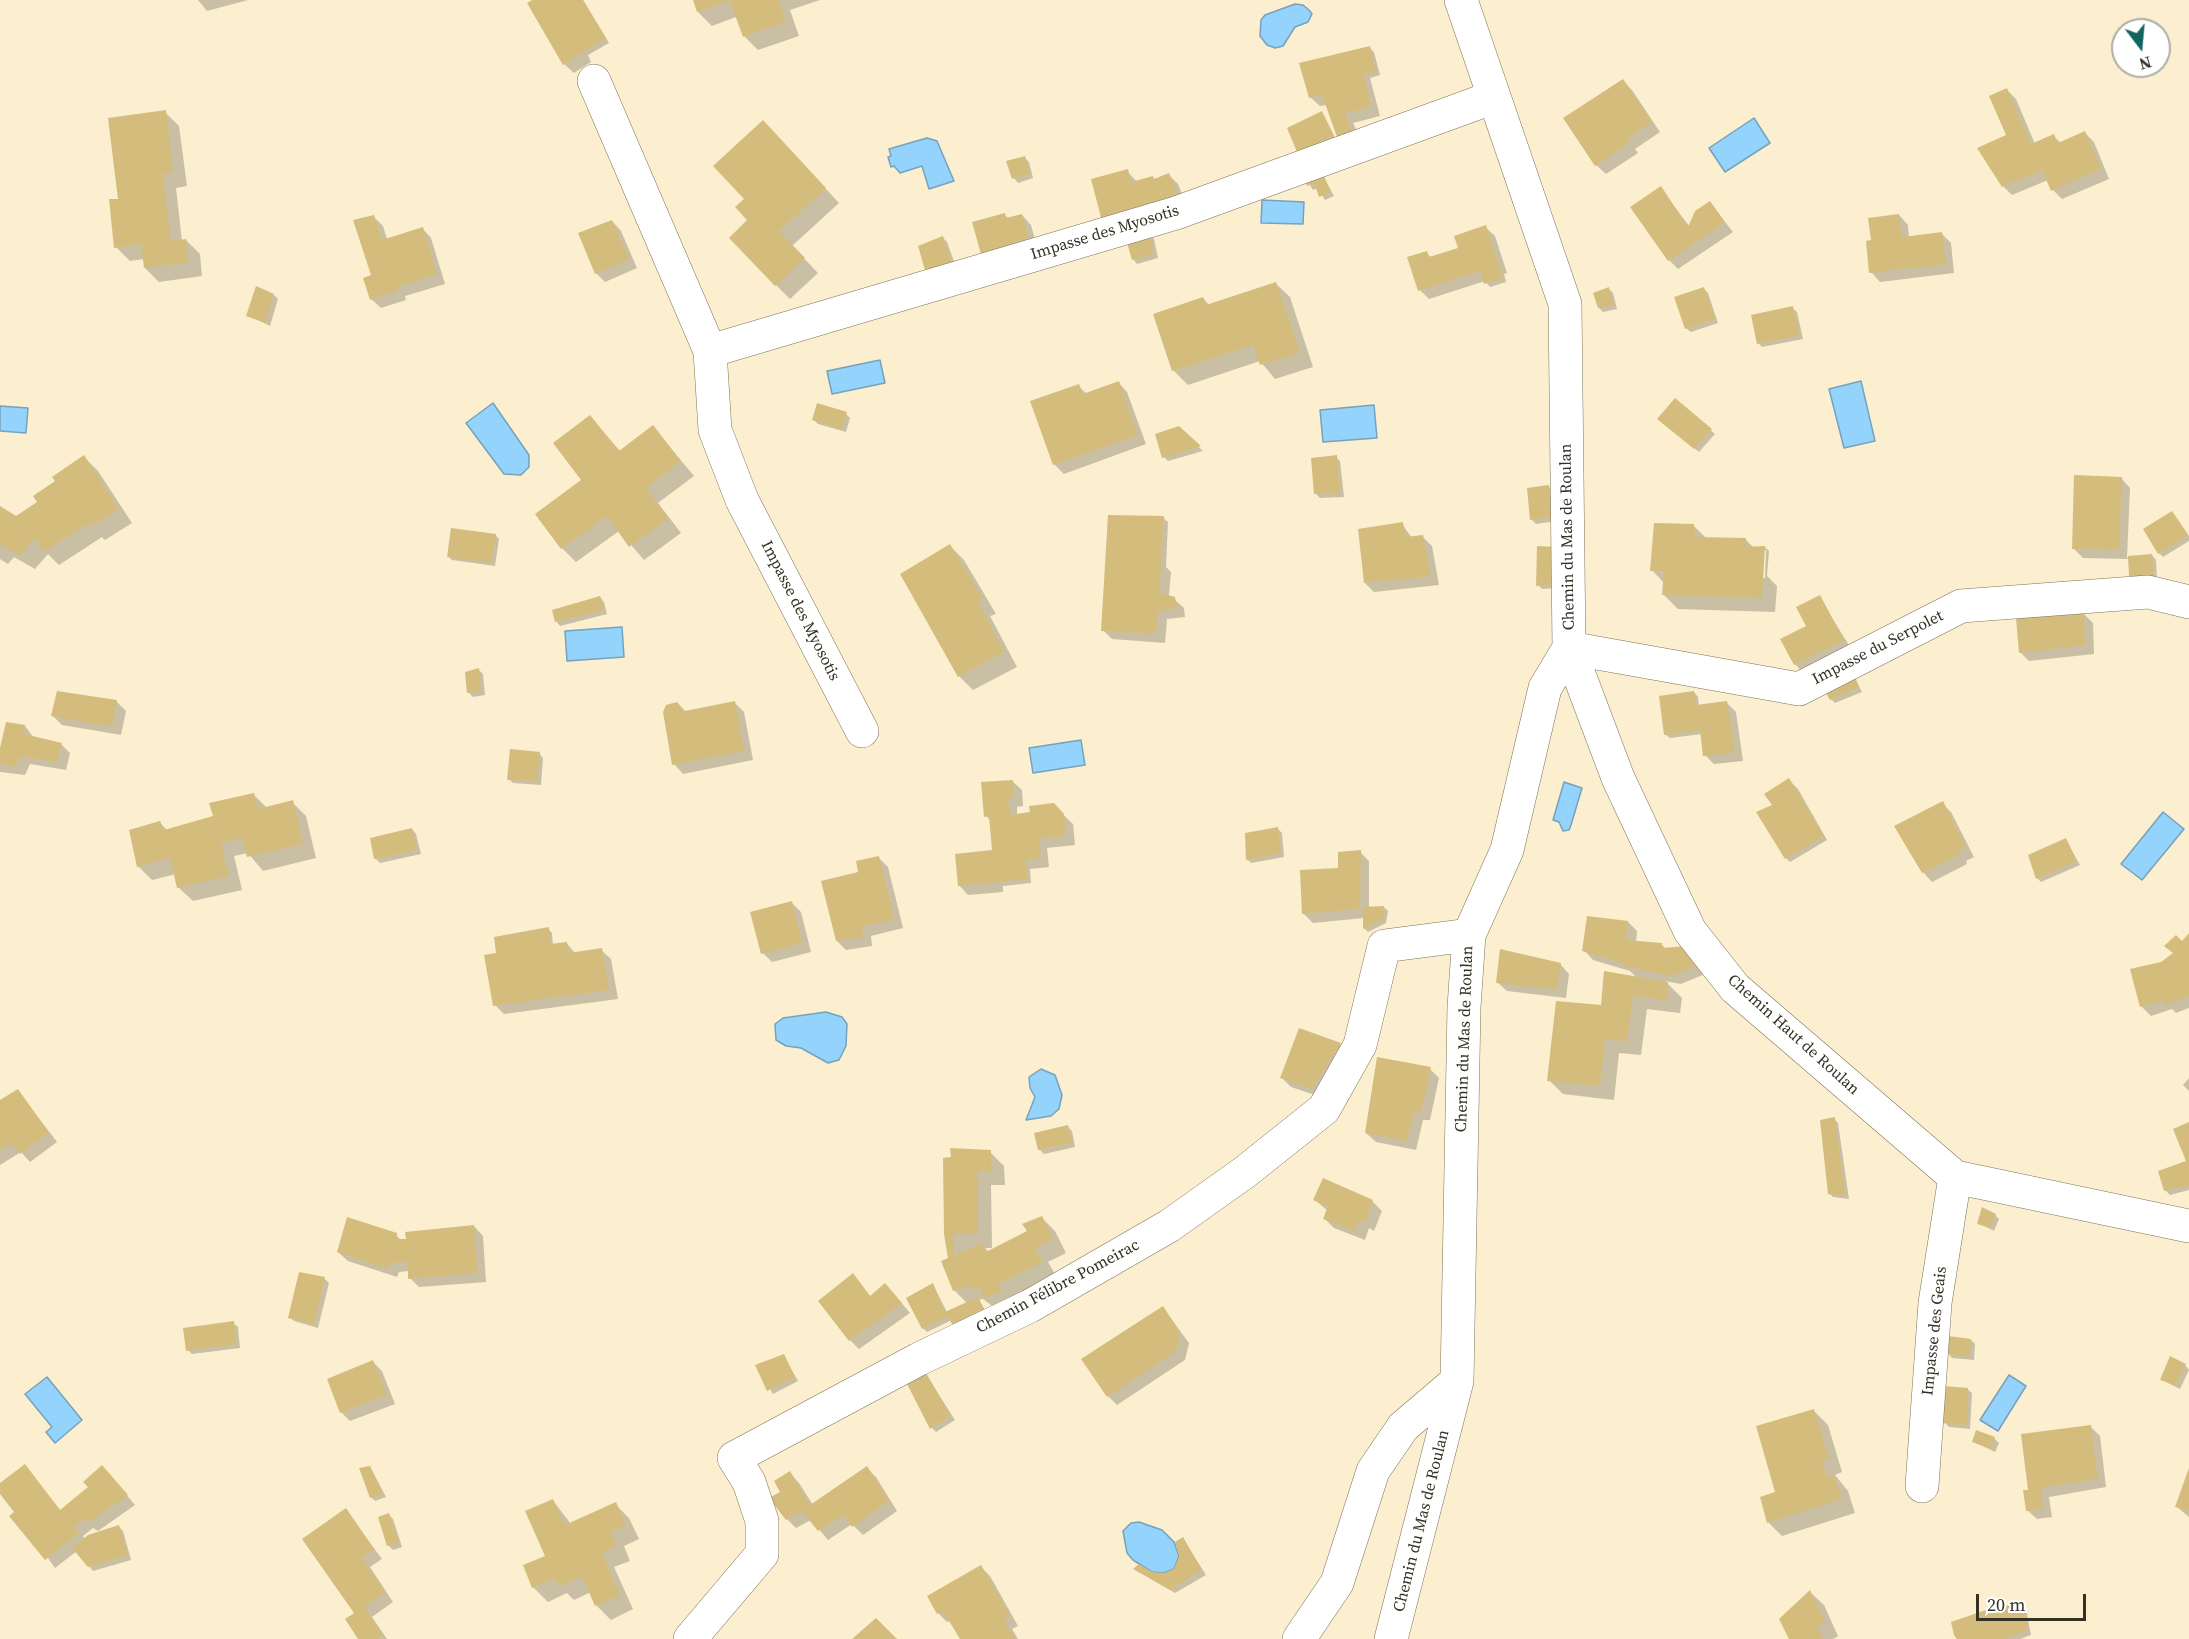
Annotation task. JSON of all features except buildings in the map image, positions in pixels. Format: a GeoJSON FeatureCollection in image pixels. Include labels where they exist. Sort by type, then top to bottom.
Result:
{"type":"FeatureCollection","features":[{"type":"Feature","properties":{"kind":"street","name":"Chemin du Mas de Roulan"},"geometry":{"type":"LineString","coordinates":[[1391,1639],[1457,1382],[1464,1007],[1469,935],[1507,850],[1545,688],[1569,648],[1565,304],[1461,0]]}},
{"type":"Feature","properties":{"kind":"street","name":"Impasse des Myosotis"},"geometry":{"type":"LineString","coordinates":[[594,81],[710,351],[715,430],[742,500],[862,731]]}},
{"type":"Feature","properties":{"kind":"street","name":"Impasse des Myosotis"},"geometry":{"type":"LineString","coordinates":[[710,351],[1176,213],[1494,97]]}},
{"type":"Feature","properties":{"kind":"street","name":"Impasse du Serpolet"},"geometry":{"type":"LineString","coordinates":[[1569,648],[1798,689],[1961,606],[2148,592],[2189,602]]}},
{"type":"Feature","properties":{"kind":"street","name":"Chemin Haut de Roulan"},"geometry":{"type":"LineString","coordinates":[[1569,648],[1618,778],[1690,931],[1735,988],[1955,1177],[2189,1226]]}},
{"type":"Feature","properties":{"kind":"street","name":"Chemin Félibre Pomeirac"},"geometry":{"type":"LineString","coordinates":[[690,1639],[762,1554],[762,1521],[749,1482],[734,1458],[919,1359],[1030,1306],[1169,1226],[1207,1199],[1324,1109],[1360,1045],[1384,946],[1469,935]]}},
{"type":"Feature","properties":{"kind":"street","name":"Impasse des Geais"},"geometry":{"type":"LineString","coordinates":[[1922,1486],[1935,1303],[1955,1177]]}},
{"type":"Feature","properties":{"kind":"street"},"geometry":{"type":"LineString","coordinates":[[1299,1639],[1337,1583],[1373,1471],[1403,1427],[1457,1382]]}},
{"type":"Feature","properties":{"kind":"water"},"geometry":{"type":"Polygon","coordinates":[[[1295,4],[1303,5],[1312,14],[1308,22],[1295,27],[1283,46],[1275,48],[1267,45],[1260,36],[1261,20],[1265,15],[1295,4]]]}},
{"type":"Feature","properties":{"kind":"water"},"geometry":{"type":"Polygon","coordinates":[[[1754,118],[1770,143],[1725,172],[1709,148],[1754,118]]]}},
{"type":"Feature","properties":{"kind":"water"},"geometry":{"type":"Polygon","coordinates":[[[927,138],[937,141],[954,181],[929,189],[922,166],[900,173],[894,166],[891,167],[888,157],[891,156],[889,149],[927,138]]]}},
{"type":"Feature","properties":{"kind":"water"},"geometry":{"type":"Polygon","coordinates":[[[1262,200],[1304,202],[1303,224],[1261,223],[1262,200]]]}},
{"type":"Feature","properties":{"kind":"water"},"geometry":{"type":"Polygon","coordinates":[[[880,360],[885,383],[832,394],[827,371],[880,360]]]}},
{"type":"Feature","properties":{"kind":"water"},"geometry":{"type":"Polygon","coordinates":[[[1861,381],[1875,441],[1844,448],[1829,389],[1861,381]]]}},
{"type":"Feature","properties":{"kind":"water"},"geometry":{"type":"Polygon","coordinates":[[[493,403],[529,455],[529,467],[521,475],[504,474],[466,423],[493,403]]]}},
{"type":"Feature","properties":{"kind":"water"},"geometry":{"type":"Polygon","coordinates":[[[1374,405],[1377,438],[1323,442],[1320,410],[1374,405]]]}},
{"type":"Feature","properties":{"kind":"water"},"geometry":{"type":"Polygon","coordinates":[[[0,406],[28,408],[26,433],[0,431],[0,406]]]}},
{"type":"Feature","properties":{"kind":"water"},"geometry":{"type":"Polygon","coordinates":[[[622,627],[624,657],[567,661],[565,631],[622,627]]]}},
{"type":"Feature","properties":{"kind":"water"},"geometry":{"type":"Polygon","coordinates":[[[1081,740],[1085,765],[1033,773],[1029,748],[1081,740]]]}},
{"type":"Feature","properties":{"kind":"water"},"geometry":{"type":"Polygon","coordinates":[[[1564,782],[1582,788],[1569,830],[1563,831],[1559,822],[1553,820],[1564,782]]]}},
{"type":"Feature","properties":{"kind":"water"},"geometry":{"type":"Polygon","coordinates":[[[2163,812],[2184,829],[2142,880],[2121,864],[2163,812]]]}},
{"type":"Feature","properties":{"kind":"water"},"geometry":{"type":"Polygon","coordinates":[[[826,1012],[842,1017],[847,1024],[846,1046],[839,1060],[828,1063],[801,1048],[786,1046],[776,1040],[775,1024],[783,1018],[826,1012]]]}},
{"type":"Feature","properties":{"kind":"water"},"geometry":{"type":"Polygon","coordinates":[[[1041,1069],[1055,1075],[1062,1095],[1059,1109],[1051,1116],[1026,1120],[1035,1097],[1030,1088],[1029,1077],[1041,1069]]]}},
{"type":"Feature","properties":{"kind":"water"},"geometry":{"type":"Polygon","coordinates":[[[2009,1375],[2026,1386],[1998,1431],[1980,1420],[2009,1375]]]}},
{"type":"Feature","properties":{"kind":"water"},"geometry":{"type":"Polygon","coordinates":[[[47,1377],[82,1420],[55,1443],[46,1432],[52,1427],[25,1394],[47,1377]]]}},
{"type":"Feature","properties":{"kind":"water"},"geometry":{"type":"Polygon","coordinates":[[[1139,1522],[1162,1530],[1174,1542],[1179,1556],[1174,1569],[1164,1573],[1152,1572],[1133,1560],[1127,1553],[1123,1531],[1131,1523],[1139,1522]]]}}]}
